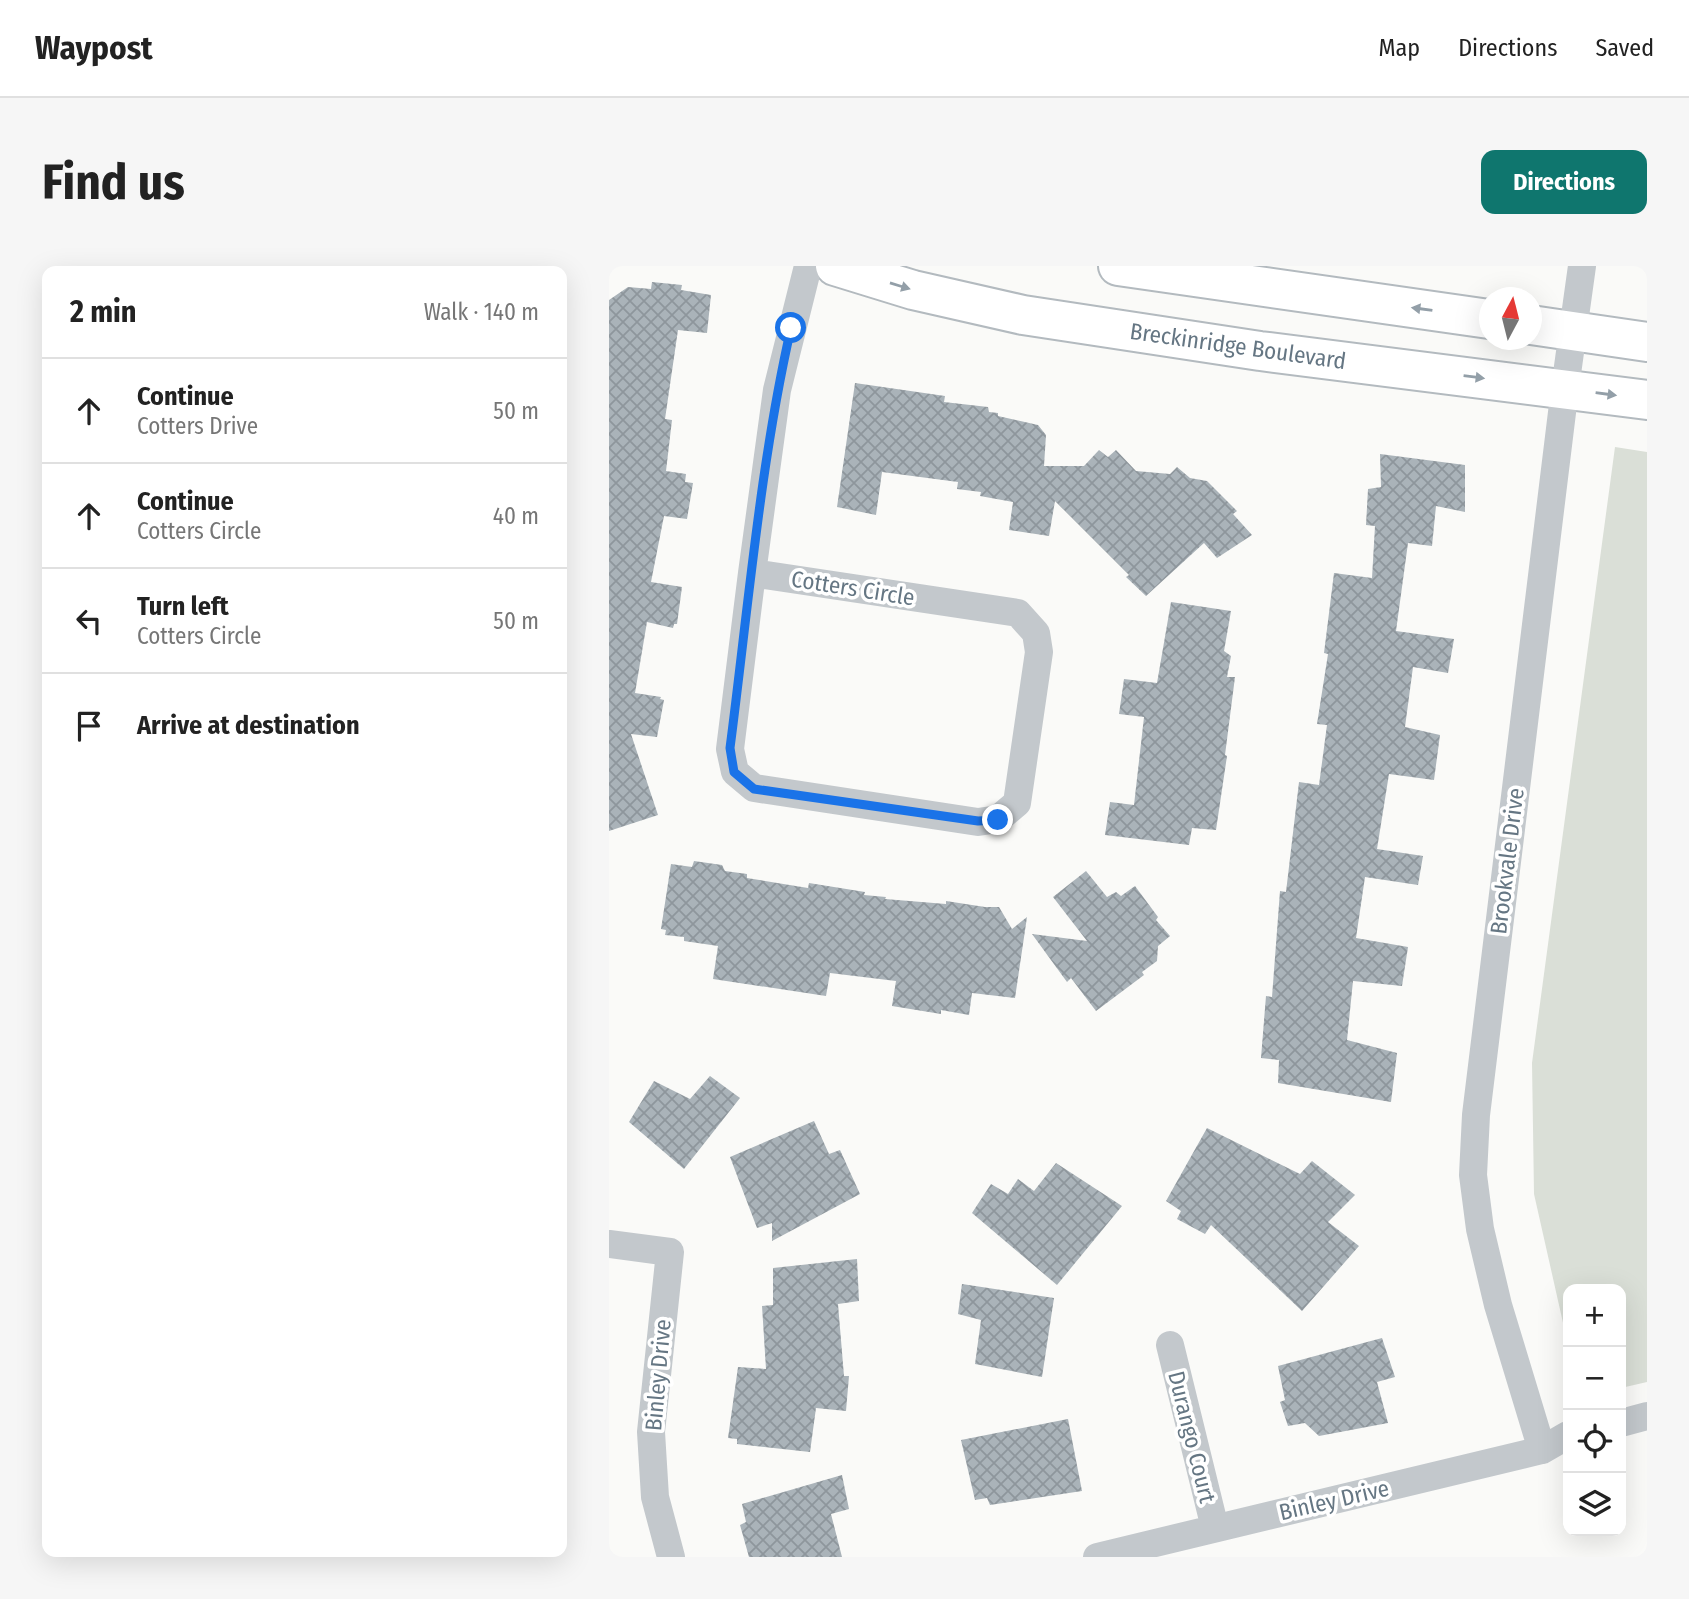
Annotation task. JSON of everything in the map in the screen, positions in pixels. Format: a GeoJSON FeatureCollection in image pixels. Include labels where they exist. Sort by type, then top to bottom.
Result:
{"type":"FeatureCollection","features":[{"type":"Feature","properties":{"kind":"street","name":"Cotters Circle"},"geometry":{"type":"LineString","coordinates":[[752,573],[1018,613],[1036,633],[1039,652],[1017,803],[998,820],[978,821],[754,789],[734,772],[730,748],[752,573],[777,390],[808,266]]}},
{"type":"Feature","properties":{"kind":"street","name":"Breckinridge Boulevard"},"geometry":{"type":"LineString","coordinates":[[835,266],[913,290],[1023,315],[1261,351],[1647,400]]}},
{"type":"Feature","properties":{"kind":"street"},"geometry":{"type":"LineString","coordinates":[[1118,266],[1479,318]]}},
{"type":"Feature","properties":{"kind":"street","name":"Brookvale Drive"},"geometry":{"type":"LineString","coordinates":[[1542,1450],[1498,1304],[1480,1229],[1473,1175],[1477,1102],[1582,266]]}},
{"type":"Feature","properties":{"kind":"street"},"geometry":{"type":"LineString","coordinates":[[1542,327],[1647,342]]}},
{"type":"Feature","properties":{"kind":"street","name":"Binley Drive"},"geometry":{"type":"LineString","coordinates":[[609,1244],[670,1252],[651,1432],[655,1497],[671,1557]]}},
{"type":"Feature","properties":{"kind":"street","name":"Durango Court"},"geometry":{"type":"LineString","coordinates":[[1170,1345],[1215,1528]]}},
{"type":"Feature","properties":{"kind":"street"},"geometry":{"type":"LineString","coordinates":[[1626,1422],[1647,1416]]}},
{"type":"Feature","properties":{"kind":"street","name":"Binley Drive"},"geometry":{"type":"LineString","coordinates":[[1097,1557],[1542,1450],[1563,1439]]}},
{"type":"Feature","properties":{"kind":"shaded area"},"geometry":{"type":"Polygon","coordinates":[[[1615,447],[1647,452],[1647,1382],[1626,1387],[1626,1284],[1563,1284],[1563,1323],[1534,1194],[1532,1063],[1615,447]]]}},
{"type":"Feature","properties":{"kind":"building"},"geometry":{"type":"Polygon","coordinates":[[[652,282],[682,285],[681,290],[711,295],[707,333],[678,330],[665,419],[672,420],[666,471],[686,474],[685,482],[693,483],[687,519],[664,516],[651,582],[682,587],[677,624],[674,624],[673,628],[647,622],[635,693],[661,697],[660,699],[664,700],[657,737],[631,734],[658,815],[609,831],[609,300],[628,287],[651,289],[652,282]]]}},
{"type":"Feature","properties":{"kind":"building"},"geometry":{"type":"Polygon","coordinates":[[[855,383],[945,396],[944,402],[988,407],[989,412],[998,413],[998,416],[1038,425],[1046,435],[1044,466],[1084,466],[1099,450],[1108,457],[1116,450],[1136,471],[1170,474],[1177,467],[1190,478],[1207,481],[1237,511],[1233,514],[1252,535],[1217,558],[1204,543],[1146,596],[1126,577],[1129,575],[1055,501],[1049,536],[1009,530],[1013,502],[980,496],[981,492],[957,489],[958,482],[882,472],[876,515],[837,507],[855,383]]]}},
{"type":"Feature","properties":{"kind":"building"},"geometry":{"type":"Polygon","coordinates":[[[1380,454],[1465,465],[1465,512],[1436,506],[1432,546],[1408,543],[1396,631],[1454,639],[1448,673],[1413,667],[1405,727],[1440,735],[1434,780],[1389,774],[1377,849],[1423,856],[1418,885],[1365,877],[1356,938],[1408,947],[1402,986],[1353,981],[1347,1040],[1397,1053],[1391,1102],[1278,1083],[1279,1060],[1261,1058],[1266,996],[1272,997],[1280,891],[1286,892],[1299,782],[1319,785],[1327,725],[1317,724],[1328,654],[1324,653],[1334,573],[1372,578],[1375,526],[1366,525],[1368,489],[1381,487],[1380,454]]]}},
{"type":"Feature","properties":{"kind":"building"},"geometry":{"type":"Polygon","coordinates":[[[1171,602],[1231,611],[1224,651],[1231,656],[1227,677],[1235,677],[1216,830],[1192,828],[1189,845],[1105,835],[1110,802],[1134,805],[1144,717],[1119,714],[1124,679],[1157,683],[1171,602]]]}},
{"type":"Feature","properties":{"kind":"building"},"geometry":{"type":"Polygon","coordinates":[[[694,861],[722,865],[725,871],[747,874],[747,878],[808,888],[809,883],[865,892],[864,895],[886,897],[885,899],[946,904],[946,901],[999,907],[1012,929],[1027,917],[1015,998],[972,993],[969,1015],[941,1010],[941,1014],[892,1006],[896,981],[830,973],[826,996],[713,979],[718,946],[684,941],[684,937],[665,935],[666,930],[661,929],[671,864],[692,867],[694,861]]]}},
{"type":"Feature","properties":{"kind":"building"},"geometry":{"type":"Polygon","coordinates":[[[1086,871],[1107,897],[1116,892],[1121,896],[1135,886],[1158,917],[1156,920],[1170,936],[1158,946],[1157,961],[1142,972],[1144,975],[1096,1011],[1071,978],[1067,982],[1032,934],[1087,941],[1053,897],[1086,871]]]}},
{"type":"Feature","properties":{"kind":"building"},"geometry":{"type":"Polygon","coordinates":[[[710,1076],[740,1098],[684,1169],[629,1122],[654,1081],[690,1099],[710,1076]]]}},
{"type":"Feature","properties":{"kind":"building"},"geometry":{"type":"Polygon","coordinates":[[[814,1121],[829,1154],[840,1150],[860,1194],[772,1241],[772,1223],[757,1228],[730,1157],[814,1121]]]}},
{"type":"Feature","properties":{"kind":"building"},"geometry":{"type":"Polygon","coordinates":[[[1207,1128],[1300,1174],[1312,1161],[1355,1195],[1328,1222],[1359,1246],[1302,1311],[1211,1225],[1205,1234],[1177,1219],[1181,1211],[1166,1201],[1207,1128]]]}},
{"type":"Feature","properties":{"kind":"building"},"geometry":{"type":"Polygon","coordinates":[[[1056,1163],[1122,1206],[1057,1285],[972,1213],[991,1184],[1008,1194],[1018,1179],[1034,1191],[1056,1163]]]}},
{"type":"Feature","properties":{"kind":"building"},"geometry":{"type":"Polygon","coordinates":[[[857,1259],[859,1301],[838,1304],[844,1376],[849,1376],[846,1411],[816,1408],[810,1452],[737,1444],[737,1439],[728,1438],[738,1367],[766,1369],[762,1306],[773,1305],[773,1268],[857,1259]]]}},
{"type":"Feature","properties":{"kind":"building"},"geometry":{"type":"Polygon","coordinates":[[[962,1284],[1054,1298],[1042,1377],[975,1364],[981,1320],[958,1314],[962,1284]]]}},
{"type":"Feature","properties":{"kind":"building"},"geometry":{"type":"Polygon","coordinates":[[[1382,1338],[1395,1377],[1377,1382],[1388,1423],[1319,1436],[1305,1423],[1288,1426],[1280,1402],[1285,1400],[1278,1366],[1382,1338]]]}},
{"type":"Feature","properties":{"kind":"building"},"geometry":{"type":"Polygon","coordinates":[[[1068,1419],[1082,1491],[990,1505],[987,1498],[975,1500],[961,1440],[1068,1419]]]}},
{"type":"Feature","properties":{"kind":"building"},"geometry":{"type":"Polygon","coordinates":[[[842,1475],[849,1509],[831,1514],[842,1557],[749,1557],[740,1525],[746,1522],[742,1504],[842,1475]]]}},
{"type":"Feature","properties":{"kind":"route"},"geometry":{"type":"LineString","coordinates":[[791,328],[777,390],[752,573],[730,748],[734,772],[754,789],[978,821],[998,820]]}}]}
